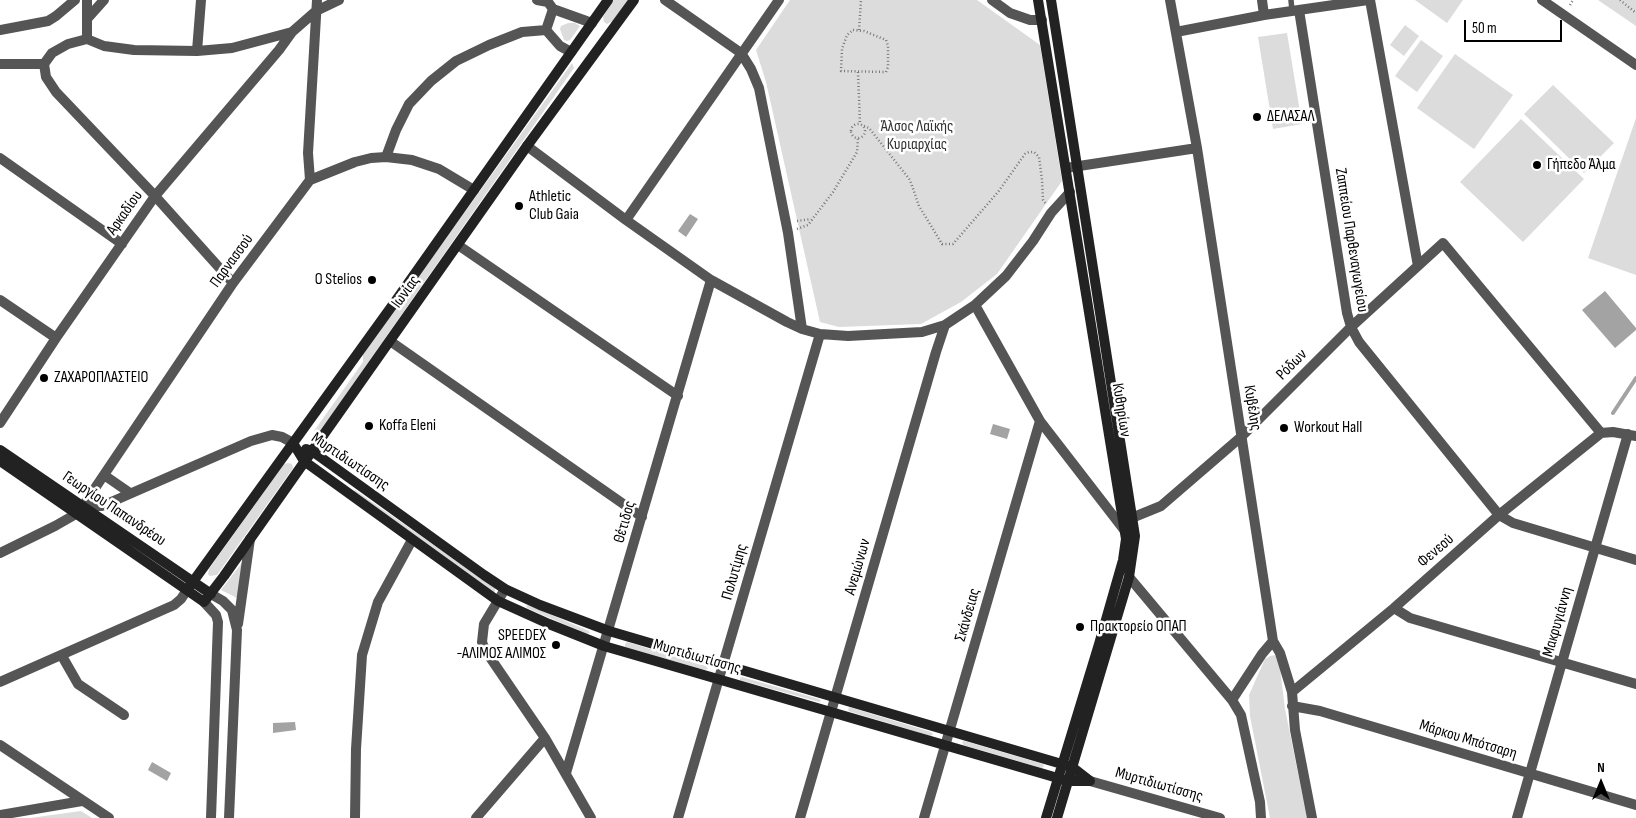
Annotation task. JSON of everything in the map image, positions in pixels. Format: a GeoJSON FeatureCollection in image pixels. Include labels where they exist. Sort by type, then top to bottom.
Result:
{"type":"FeatureCollection","features":[{"type":"Feature","properties":{"kind":"street"},"geometry":{"type":"LineString","coordinates":[[0,30],[48,21],[75,0]]}},
{"type":"Feature","properties":{"kind":"street"},"geometry":{"type":"LineString","coordinates":[[87,0],[87,39]]}},
{"type":"Feature","properties":{"kind":"street"},"geometry":{"type":"LineString","coordinates":[[87,20],[104,0]]}},
{"type":"Feature","properties":{"kind":"street"},"geometry":{"type":"LineString","coordinates":[[197,52],[201,0]]}},
{"type":"Feature","properties":{"kind":"street"},"geometry":{"type":"LineString","coordinates":[[317,0],[308,153],[310,180],[355,162],[386,157],[412,160],[439,169],[474,190]]}},
{"type":"Feature","properties":{"kind":"street"},"geometry":{"type":"LineString","coordinates":[[233,283],[155,196],[56,92],[46,77],[44,64],[52,53],[68,44],[87,39],[104,46],[134,50],[197,52],[232,48],[292,32],[316,11],[339,0]]}},
{"type":"Feature","properties":{"kind":"street","name":"Ιωνίας"},"geometry":{"type":"LineString","coordinates":[[190,586],[294,444],[608,0]]}},
{"type":"Feature","properties":{"kind":"street","name":"Ιωνίας"},"geometry":{"type":"LineString","coordinates":[[208,598],[527,146],[634,0]]}},
{"type":"Feature","properties":{"kind":"street"},"geometry":{"type":"LineString","coordinates":[[665,0],[741,54],[751,69],[759,88],[788,233],[802,328]]}},
{"type":"Feature","properties":{"kind":"street"},"geometry":{"type":"LineString","coordinates":[[626,220],[779,0]]}},
{"type":"Feature","properties":{"kind":"street"},"geometry":{"type":"LineString","coordinates":[[992,0],[1010,13],[1030,20],[1042,20]]}},
{"type":"Feature","properties":{"kind":"street","name":"Κυθηρίων"},"geometry":{"type":"LineString","coordinates":[[1038,0],[1126,539],[1120,569],[1063,780],[1057,818]]}},
{"type":"Feature","properties":{"kind":"street","name":"Κυθηρίων"},"geometry":{"type":"LineString","coordinates":[[1051,0],[1136,536],[1129,577],[1067,766]]}},
{"type":"Feature","properties":{"kind":"street","name":"Κυβέλης"},"geometry":{"type":"LineString","coordinates":[[1170,0],[1197,148],[1273,641],[1280,653],[1292,692],[1292,706],[1312,818]]}},
{"type":"Feature","properties":{"kind":"street"},"geometry":{"type":"LineString","coordinates":[[1262,0],[1264,15]]}},
{"type":"Feature","properties":{"kind":"street"},"geometry":{"type":"LineString","coordinates":[[1176,32],[1264,15],[1369,0],[1418,266]]}},
{"type":"Feature","properties":{"kind":"street"},"geometry":{"type":"LineString","coordinates":[[1542,0],[1636,65]]}},
{"type":"Feature","properties":{"kind":"street"},"geometry":{"type":"LineString","coordinates":[[571,52],[560,46],[546,30],[546,3],[592,23]]}},
{"type":"Feature","properties":{"kind":"street","name":"Ζαππείου Παρθεναγωγείου"},"geometry":{"type":"LineString","coordinates":[[1296,10],[1347,313],[1351,327],[1359,342],[1500,515]]}},
{"type":"Feature","properties":{"kind":"street"},"geometry":{"type":"LineString","coordinates":[[386,157],[396,130],[410,104],[431,81],[456,61],[489,44],[522,32],[546,30]]}},
{"type":"Feature","properties":{"kind":"street","name":"Αρκαδίου"},"geometry":{"type":"LineString","coordinates":[[0,423],[56,338],[155,196],[279,50],[292,32]]}},
{"type":"Feature","properties":{"kind":"street"},"geometry":{"type":"LineString","coordinates":[[0,64],[44,64]]}},
{"type":"Feature","properties":{"kind":"street"},"geometry":{"type":"LineString","coordinates":[[527,146],[626,220],[711,280],[787,322],[820,334],[848,336],[905,334],[922,332],[945,325],[975,305],[1006,276],[1033,241],[1051,213],[1070,192]]}},
{"type":"Feature","properties":{"kind":"street"},"geometry":{"type":"LineString","coordinates":[[1066,168],[1197,148]]}},
{"type":"Feature","properties":{"kind":"street"},"geometry":{"type":"LineString","coordinates":[[0,158],[122,244]]}},
{"type":"Feature","properties":{"kind":"street","name":"Παρνασσού"},"geometry":{"type":"LineString","coordinates":[[80,510],[233,283],[310,180]]}},
{"type":"Feature","properties":{"kind":"street","name":"Ρόδων"},"geometry":{"type":"LineString","coordinates":[[1134,517],[1162,506],[1242,437],[1351,327],[1443,243],[1601,433]]}},
{"type":"Feature","properties":{"kind":"street"},"geometry":{"type":"LineString","coordinates":[[458,245],[678,396]]}},
{"type":"Feature","properties":{"kind":"street","name":"Θέτιδος"},"geometry":{"type":"LineString","coordinates":[[566,773],[711,280]]}},
{"type":"Feature","properties":{"kind":"street"},"geometry":{"type":"LineString","coordinates":[[0,300],[56,338]]}},
{"type":"Feature","properties":{"kind":"street"},"geometry":{"type":"LineString","coordinates":[[975,305],[1040,421],[1125,531]]}},
{"type":"Feature","properties":{"kind":"street","name":"Ανεμώνων"},"geometry":{"type":"LineString","coordinates":[[800,818],[945,325]]}},
{"type":"Feature","properties":{"kind":"street","name":"Πολυτίμης"},"geometry":{"type":"LineString","coordinates":[[678,818],[820,334]]}},
{"type":"Feature","properties":{"kind":"street"},"geometry":{"type":"LineString","coordinates":[[390,341],[642,517]]}},
{"type":"Feature","properties":{"kind":"street","name":"Σκάνδειας"},"geometry":{"type":"LineString","coordinates":[[924,818],[1040,421]]}},
{"type":"Feature","properties":{"kind":"street"},"geometry":{"type":"LineString","coordinates":[[1601,433],[1613,432],[1632,435]]}},
{"type":"Feature","properties":{"kind":"street","name":"Φενεού"},"geometry":{"type":"LineString","coordinates":[[1292,692],[1394,608],[1500,515],[1601,433]]}},
{"type":"Feature","properties":{"kind":"street"},"geometry":{"type":"LineString","coordinates":[[0,553],[56,526],[80,510],[102,506],[251,441],[272,435],[282,436],[294,444]]}},
{"type":"Feature","properties":{"kind":"street","name":"Μακρυγιάννη"},"geometry":{"type":"LineString","coordinates":[[1517,818],[1595,548],[1632,435]]}},
{"type":"Feature","properties":{"kind":"street","name":"Μυρτιδιωτίσσης"},"geometry":{"type":"LineString","coordinates":[[294,444],[312,451],[505,589],[540,604],[609,631],[1067,766],[1090,781]]}},
{"type":"Feature","properties":{"kind":"street","name":"Μυρτιδιωτίσσης"},"geometry":{"type":"LineString","coordinates":[[294,444],[304,461],[498,601],[549,624],[604,646],[1063,780],[1090,781],[1220,818]]}},
{"type":"Feature","properties":{"kind":"street","name":"Γεωργίου Παπανδρέου"},"geometry":{"type":"LineString","coordinates":[[0,450],[80,510],[208,598]]}},
{"type":"Feature","properties":{"kind":"street","name":"Γεωργίου Παπανδρέου"},"geometry":{"type":"LineString","coordinates":[[0,461],[80,510]]}},
{"type":"Feature","properties":{"kind":"street"},"geometry":{"type":"LineString","coordinates":[[104,475],[130,493]]}},
{"type":"Feature","properties":{"kind":"street"},"geometry":{"type":"LineString","coordinates":[[1500,515],[1513,523],[1636,560]]}},
{"type":"Feature","properties":{"kind":"street"},"geometry":{"type":"LineString","coordinates":[[229,818],[237,630],[250,539]]}},
{"type":"Feature","properties":{"kind":"street"},"geometry":{"type":"LineString","coordinates":[[355,818],[356,749],[362,655],[378,602],[412,540]]}},
{"type":"Feature","properties":{"kind":"street"},"geometry":{"type":"LineString","coordinates":[[1129,577],[1232,700],[1242,715],[1260,802],[1261,818]]}},
{"type":"Feature","properties":{"kind":"street"},"geometry":{"type":"LineString","coordinates":[[0,682],[174,605],[190,586]]}},
{"type":"Feature","properties":{"kind":"street"},"geometry":{"type":"LineString","coordinates":[[505,589],[484,624],[482,642],[485,650],[545,738],[591,818]]}},
{"type":"Feature","properties":{"kind":"street"},"geometry":{"type":"LineString","coordinates":[[208,598],[223,601],[232,610],[237,630]]}},
{"type":"Feature","properties":{"kind":"street"},"geometry":{"type":"LineString","coordinates":[[208,598],[218,622],[212,818]]}},
{"type":"Feature","properties":{"kind":"street"},"geometry":{"type":"LineString","coordinates":[[1394,608],[1410,618],[1636,684]]}},
{"type":"Feature","properties":{"kind":"street"},"geometry":{"type":"LineString","coordinates":[[1232,700],[1262,654],[1273,641]]}},
{"type":"Feature","properties":{"kind":"street"},"geometry":{"type":"LineString","coordinates":[[62,656],[78,684],[124,715]]}},
{"type":"Feature","properties":{"kind":"street","name":"Μάρκου Μπότσαρη"},"geometry":{"type":"LineString","coordinates":[[1292,706],[1320,711],[1636,805]]}},
{"type":"Feature","properties":{"kind":"street"},"geometry":{"type":"LineString","coordinates":[[476,818],[545,738]]}},
{"type":"Feature","properties":{"kind":"street"},"geometry":{"type":"LineString","coordinates":[[0,745],[109,818]]}},
{"type":"Feature","properties":{"kind":"street","name":"Κυθηρίων"},"geometry":{"type":"LineString","coordinates":[[1046,818],[1063,780]]}},
{"type":"Feature","properties":{"kind":"street"},"geometry":{"type":"LineString","coordinates":[[0,815],[82,801]]}},
{"type":"Feature","properties":{"kind":"lane"},"geometry":{"type":"LineString","coordinates":[[1291,0],[1296,10]]}},
{"type":"Feature","properties":{"kind":"path"},"geometry":{"type":"LineString","coordinates":[[859,30],[861,0]]}},
{"type":"Feature","properties":{"kind":"path"},"geometry":{"type":"LineString","coordinates":[[1620,0],[1636,13]]}},
{"type":"Feature","properties":{"kind":"path"},"geometry":{"type":"LineString","coordinates":[[853,30],[859,30],[886,40],[888,46],[888,66],[886,72],[841,71],[842,49],[847,35],[853,30]]}},
{"type":"Feature","properties":{"kind":"path"},"geometry":{"type":"LineString","coordinates":[[858,72],[862,125],[866,131],[864,135],[858,138]]}},
{"type":"Feature","properties":{"kind":"path"},"geometry":{"type":"LineString","coordinates":[[858,138],[851,134],[855,124],[868,128],[910,180],[919,206],[942,244],[953,244],[998,192],[1025,154],[1029,152],[1034,152],[1039,157],[1043,200]]}},
{"type":"Feature","properties":{"kind":"path"},"geometry":{"type":"LineString","coordinates":[[788,233],[808,225],[833,192],[858,152],[858,138]]}},
{"type":"Feature","properties":{"kind":"path"},"geometry":{"type":"LineString","coordinates":[[786,222],[813,219]]}},
{"type":"Feature","properties":{"kind":"green space"},"geometry":{"type":"Polygon","coordinates":[[[613,0],[628,0],[615,20],[607,24],[604,22],[603,17],[613,0]]]}},
{"type":"Feature","properties":{"kind":"green space","name":"Άλσος Λαϊκής Κυριαρχίας"},"geometry":{"type":"Polygon","coordinates":[[[790,0],[977,0],[1040,45],[1062,181],[997,274],[961,302],[921,324],[839,327],[820,322],[766,82],[756,50],[790,0]]]}},
{"type":"Feature","properties":{"kind":"green space"},"geometry":{"type":"Polygon","coordinates":[[[1415,0],[1463,0],[1447,23],[1415,0]]]}},
{"type":"Feature","properties":{"kind":"green space"},"geometry":{"type":"Polygon","coordinates":[[[1598,0],[1636,0],[1636,26],[1598,0]]]}},
{"type":"Feature","properties":{"kind":"green space"},"geometry":{"type":"Polygon","coordinates":[[[575,23],[580,26],[570,40],[567,41],[564,40],[560,29],[561,26],[575,23]]]}},
{"type":"Feature","properties":{"kind":"green space"},"geometry":{"type":"Polygon","coordinates":[[[1405,25],[1419,36],[1404,56],[1390,45],[1405,25]]]}},
{"type":"Feature","properties":{"kind":"green space"},"geometry":{"type":"Polygon","coordinates":[[[1287,33],[1302,124],[1273,129],[1258,37],[1287,33]]]}},
{"type":"Feature","properties":{"kind":"green space"},"geometry":{"type":"Polygon","coordinates":[[[1421,40],[1443,56],[1417,92],[1395,76],[1421,40]]]}},
{"type":"Feature","properties":{"kind":"green space"},"geometry":{"type":"Polygon","coordinates":[[[1455,54],[1513,95],[1474,149],[1417,108],[1455,54]]]}},
{"type":"Feature","properties":{"kind":"green space"},"geometry":{"type":"Polygon","coordinates":[[[572,63],[574,68],[318,434],[314,431],[363,362],[363,354],[572,63]]]}},
{"type":"Feature","properties":{"kind":"green space"},"geometry":{"type":"Polygon","coordinates":[[[1553,85],[1614,143],[1584,173],[1524,114],[1553,85]]]}},
{"type":"Feature","properties":{"kind":"green space"},"geometry":{"type":"Polygon","coordinates":[[[1636,118],[1636,275],[1588,258],[1636,118]]]}},
{"type":"Feature","properties":{"kind":"green space"},"geometry":{"type":"Polygon","coordinates":[[[1521,119],[1584,179],[1523,242],[1460,182],[1521,119]]]}},
{"type":"Feature","properties":{"kind":"green space"},"geometry":{"type":"Polygon","coordinates":[[[284,464],[292,464],[293,468],[217,575],[210,576],[208,574],[209,569],[284,464]]]}},
{"type":"Feature","properties":{"kind":"green space"},"geometry":{"type":"Polygon","coordinates":[[[354,491],[495,588],[495,592],[354,491]]]}},
{"type":"Feature","properties":{"kind":"green space"},"geometry":{"type":"Polygon","coordinates":[[[244,560],[237,598],[221,590],[244,560]]]}},
{"type":"Feature","properties":{"kind":"green space"},"geometry":{"type":"Polygon","coordinates":[[[528,605],[590,633],[587,634],[527,608],[526,606],[528,605]]]}},
{"type":"Feature","properties":{"kind":"green space"},"geometry":{"type":"Polygon","coordinates":[[[627,642],[706,666],[708,669],[705,670],[625,647],[627,642]]]}},
{"type":"Feature","properties":{"kind":"green space"},"geometry":{"type":"Polygon","coordinates":[[[1276,655],[1279,660],[1285,709],[1307,818],[1270,818],[1250,716],[1249,695],[1265,659],[1276,655]]]}},
{"type":"Feature","properties":{"kind":"green space"},"geometry":{"type":"Polygon","coordinates":[[[742,677],[819,699],[821,701],[740,680],[742,677]]]}},
{"type":"Feature","properties":{"kind":"green space"},"geometry":{"type":"Polygon","coordinates":[[[849,707],[933,734],[931,736],[848,711],[849,707]]]}},
{"type":"Feature","properties":{"kind":"green space"},"geometry":{"type":"Polygon","coordinates":[[[962,742],[1043,764],[1044,766],[1042,768],[963,745],[962,742]]]}},
{"type":"Feature","properties":{"kind":"green space"},"geometry":{"type":"Polygon","coordinates":[[[81,811],[92,818],[30,818],[81,811]]]}},
{"type":"Feature","properties":{"kind":"shaded area"},"geometry":{"type":"Polygon","coordinates":[[[690,214],[698,219],[686,237],[678,231],[690,214]]]}},
{"type":"Feature","properties":{"kind":"shaded area"},"geometry":{"type":"Polygon","coordinates":[[[1605,291],[1636,328],[1615,348],[1582,310],[1605,291]]]}},
{"type":"Feature","properties":{"kind":"shaded area"},"geometry":{"type":"Polygon","coordinates":[[[993,424],[1010,429],[1007,439],[990,434],[993,424]]]}},
{"type":"Feature","properties":{"kind":"shaded area"},"geometry":{"type":"Polygon","coordinates":[[[295,722],[296,730],[273,733],[273,723],[295,722]]]}},
{"type":"Feature","properties":{"kind":"shaded area"},"geometry":{"type":"Polygon","coordinates":[[[152,762],[171,773],[167,781],[148,770],[152,762]]]}},
{"type":"Feature","properties":{"kind":"waterway"},"geometry":{"type":"LineString","coordinates":[[1613,413],[1636,378]]}},
{"type":"Feature","properties":{"kind":"place","name":"ΔΕΛΑΣΑΛ"},"geometry":{"type":"Point","coordinates":[1257,117]}},
{"type":"Feature","properties":{"kind":"place","name":"Γήπεδο Άλμα"},"geometry":{"type":"Point","coordinates":[1537,165]}},
{"type":"Feature","properties":{"kind":"place","name":"Athletic Club Gaia"},"geometry":{"type":"Point","coordinates":[519,206]}},
{"type":"Feature","properties":{"kind":"place","name":"O Stelios"},"geometry":{"type":"Point","coordinates":[372,280]}},
{"type":"Feature","properties":{"kind":"place","name":"ΖΑΧΑΡΟΠΛΑΣΤΕΙΟ"},"geometry":{"type":"Point","coordinates":[44,378]}},
{"type":"Feature","properties":{"kind":"place","name":"Koffa Eleni"},"geometry":{"type":"Point","coordinates":[369,426]}},
{"type":"Feature","properties":{"kind":"place","name":"Workout Hall"},"geometry":{"type":"Point","coordinates":[1284,428]}},
{"type":"Feature","properties":{"kind":"place","name":"Πρακτορείο ΟΠΑΠ"},"geometry":{"type":"Point","coordinates":[1080,627]}},
{"type":"Feature","properties":{"kind":"place","name":"SPEEDEX -ΑΛΙΜΟΣ ΑΛΙΜΟΣ"},"geometry":{"type":"Point","coordinates":[556,645]}}]}
